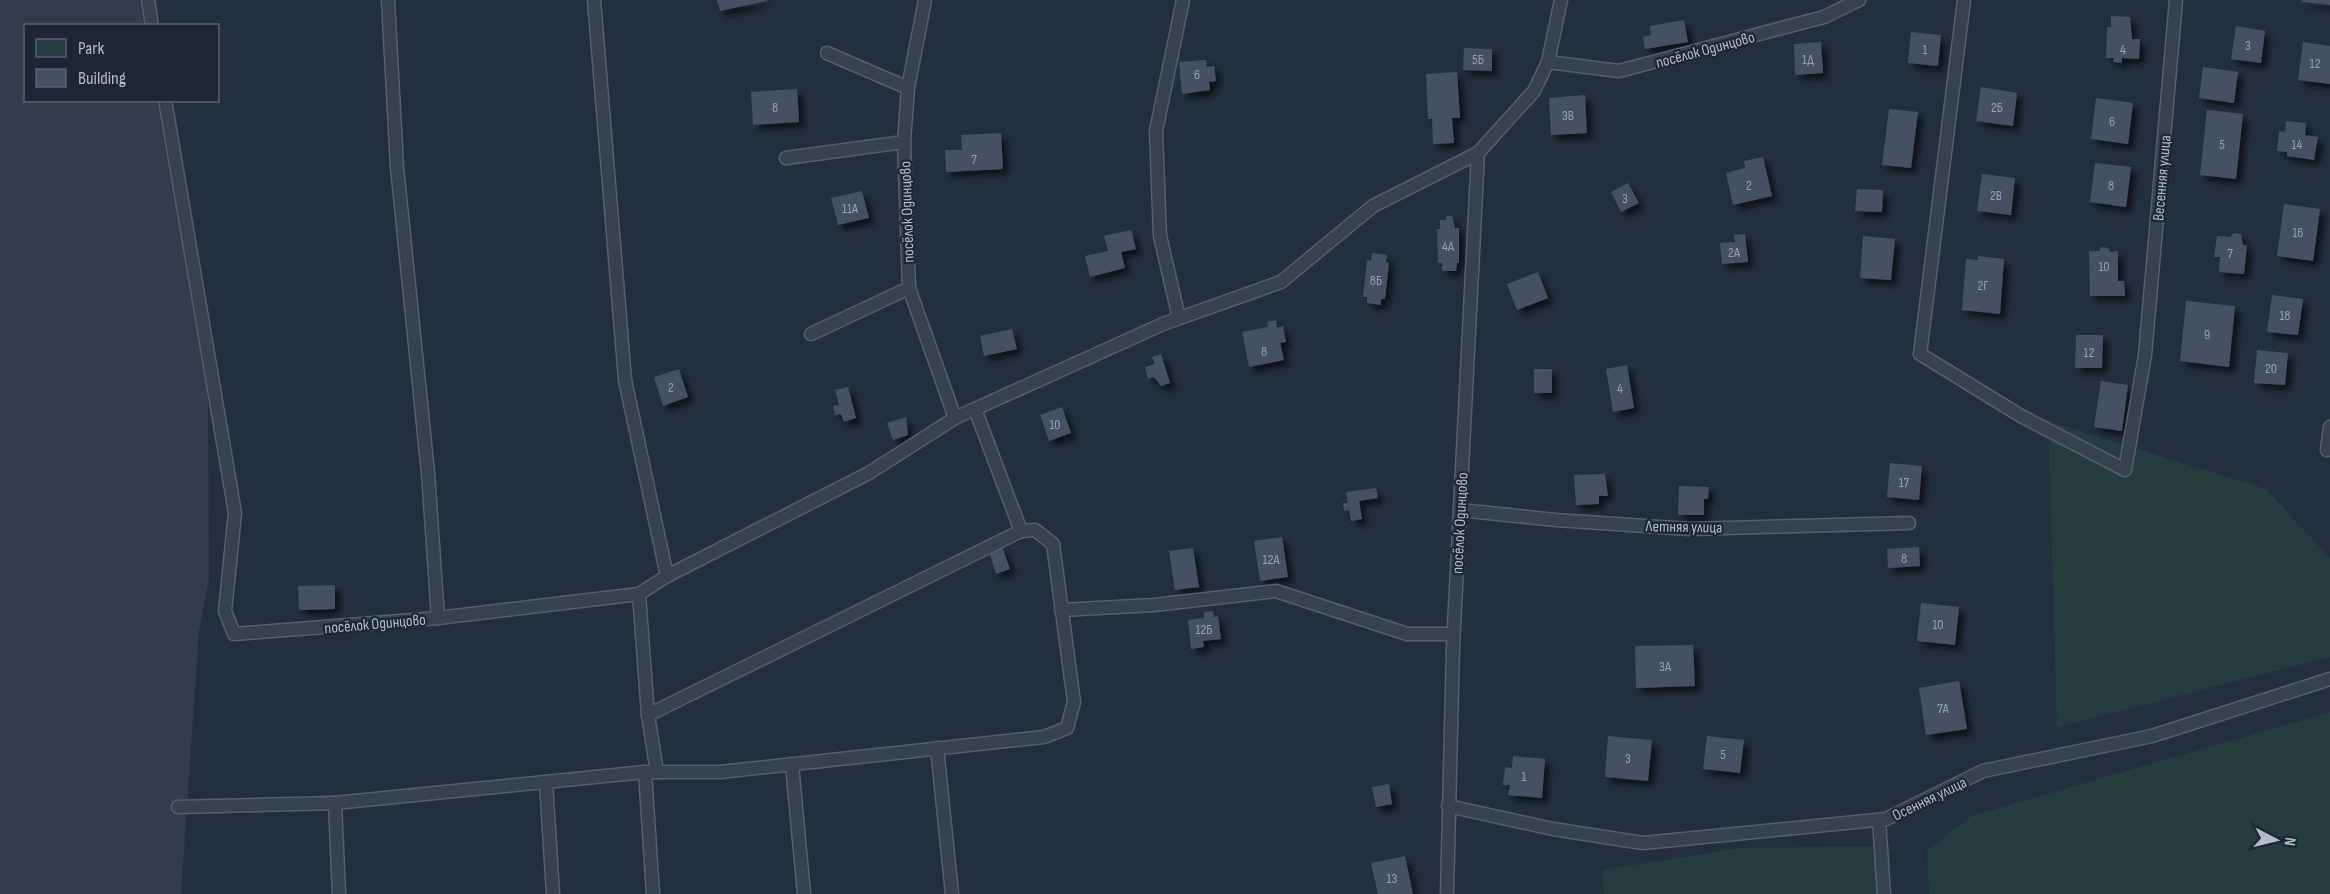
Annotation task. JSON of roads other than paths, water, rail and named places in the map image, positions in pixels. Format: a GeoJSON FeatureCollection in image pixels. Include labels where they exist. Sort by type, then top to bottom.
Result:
{"type":"FeatureCollection","features":[{"type":"Feature","properties":{"kind":"lane"},"geometry":{"type":"LineString","coordinates":[[148,0],[152,24]]}},
{"type":"Feature","properties":{"kind":"lane"},"geometry":{"type":"LineString","coordinates":[[388,0],[397,167],[428,473],[438,618]]}},
{"type":"Feature","properties":{"kind":"lane"},"geometry":{"type":"LineString","coordinates":[[594,0],[625,380],[667,576]]}},
{"type":"Feature","properties":{"kind":"lane","name":"посёлок Одинцово"},"geometry":{"type":"LineString","coordinates":[[925,0],[908,88],[904,142],[909,288],[955,418]]}},
{"type":"Feature","properties":{"kind":"lane"},"geometry":{"type":"LineString","coordinates":[[1179,318],[1160,236],[1156,131],[1183,0]]}},
{"type":"Feature","properties":{"kind":"lane","name":"посёлок Одинцово"},"geometry":{"type":"LineString","coordinates":[[165,102],[235,513],[225,611],[234,634],[438,618],[639,594],[667,576],[869,473],[955,418],[1179,318],[1281,282],[1373,206],[1478,153],[1534,91],[1548,62],[1561,0]]}},
{"type":"Feature","properties":{"kind":"lane","name":"посёлок Одинцово"},"geometry":{"type":"LineString","coordinates":[[1548,62],[1618,71],[1824,18],[1858,0]]}},
{"type":"Feature","properties":{"kind":"lane","name":"Весенняя улица"},"geometry":{"type":"LineString","coordinates":[[1964,0],[1920,354],[2021,416],[2124,470],[2145,355],[2176,0]]}},
{"type":"Feature","properties":{"kind":"lane"},"geometry":{"type":"LineString","coordinates":[[827,53],[908,88]]}},
{"type":"Feature","properties":{"kind":"lane"},"geometry":{"type":"LineString","coordinates":[[786,158],[904,142]]}},
{"type":"Feature","properties":{"kind":"lane","name":"посёлок Одинцово"},"geometry":{"type":"LineString","coordinates":[[1447,894],[1453,634],[1478,153]]}},
{"type":"Feature","properties":{"kind":"lane"},"geometry":{"type":"LineString","coordinates":[[811,334],[909,288]]}},
{"type":"Feature","properties":{"kind":"lane"},"geometry":{"type":"LineString","coordinates":[[975,409],[1021,531]]}},
{"type":"Feature","properties":{"kind":"lane"},"geometry":{"type":"LineString","coordinates":[[2327,450],[2330,427]]}},
{"type":"Feature","properties":{"kind":"lane","name":"Летняя улица"},"geometry":{"type":"LineString","coordinates":[[1460,510],[1556,520],[1690,529],[1909,522]]}},
{"type":"Feature","properties":{"kind":"lane"},"geometry":{"type":"LineString","coordinates":[[178,807],[335,803],[651,772],[720,772],[1044,737],[1067,728],[1074,702],[1053,544],[1035,530],[1021,531],[648,715]]}},
{"type":"Feature","properties":{"kind":"lane"},"geometry":{"type":"LineString","coordinates":[[1061,610],[1154,605],[1276,591],[1407,634],[1453,634]]}},
{"type":"Feature","properties":{"kind":"lane"},"geometry":{"type":"LineString","coordinates":[[639,594],[651,772],[653,894]]}},
{"type":"Feature","properties":{"kind":"lane","name":"Осенняя улица"},"geometry":{"type":"LineString","coordinates":[[1448,806],[1553,829],[1643,843],[1886,819],[1983,771],[2152,736],[2330,679]]}},
{"type":"Feature","properties":{"kind":"lane"},"geometry":{"type":"LineString","coordinates":[[937,748],[952,894]]}},
{"type":"Feature","properties":{"kind":"lane"},"geometry":{"type":"LineString","coordinates":[[792,764],[804,894]]}},
{"type":"Feature","properties":{"kind":"lane"},"geometry":{"type":"LineString","coordinates":[[546,782],[553,894]]}},
{"type":"Feature","properties":{"kind":"lane"},"geometry":{"type":"LineString","coordinates":[[335,803],[339,894]]}},
{"type":"Feature","properties":{"kind":"lane"},"geometry":{"type":"LineString","coordinates":[[1879,820],[1884,894]]}}]}
